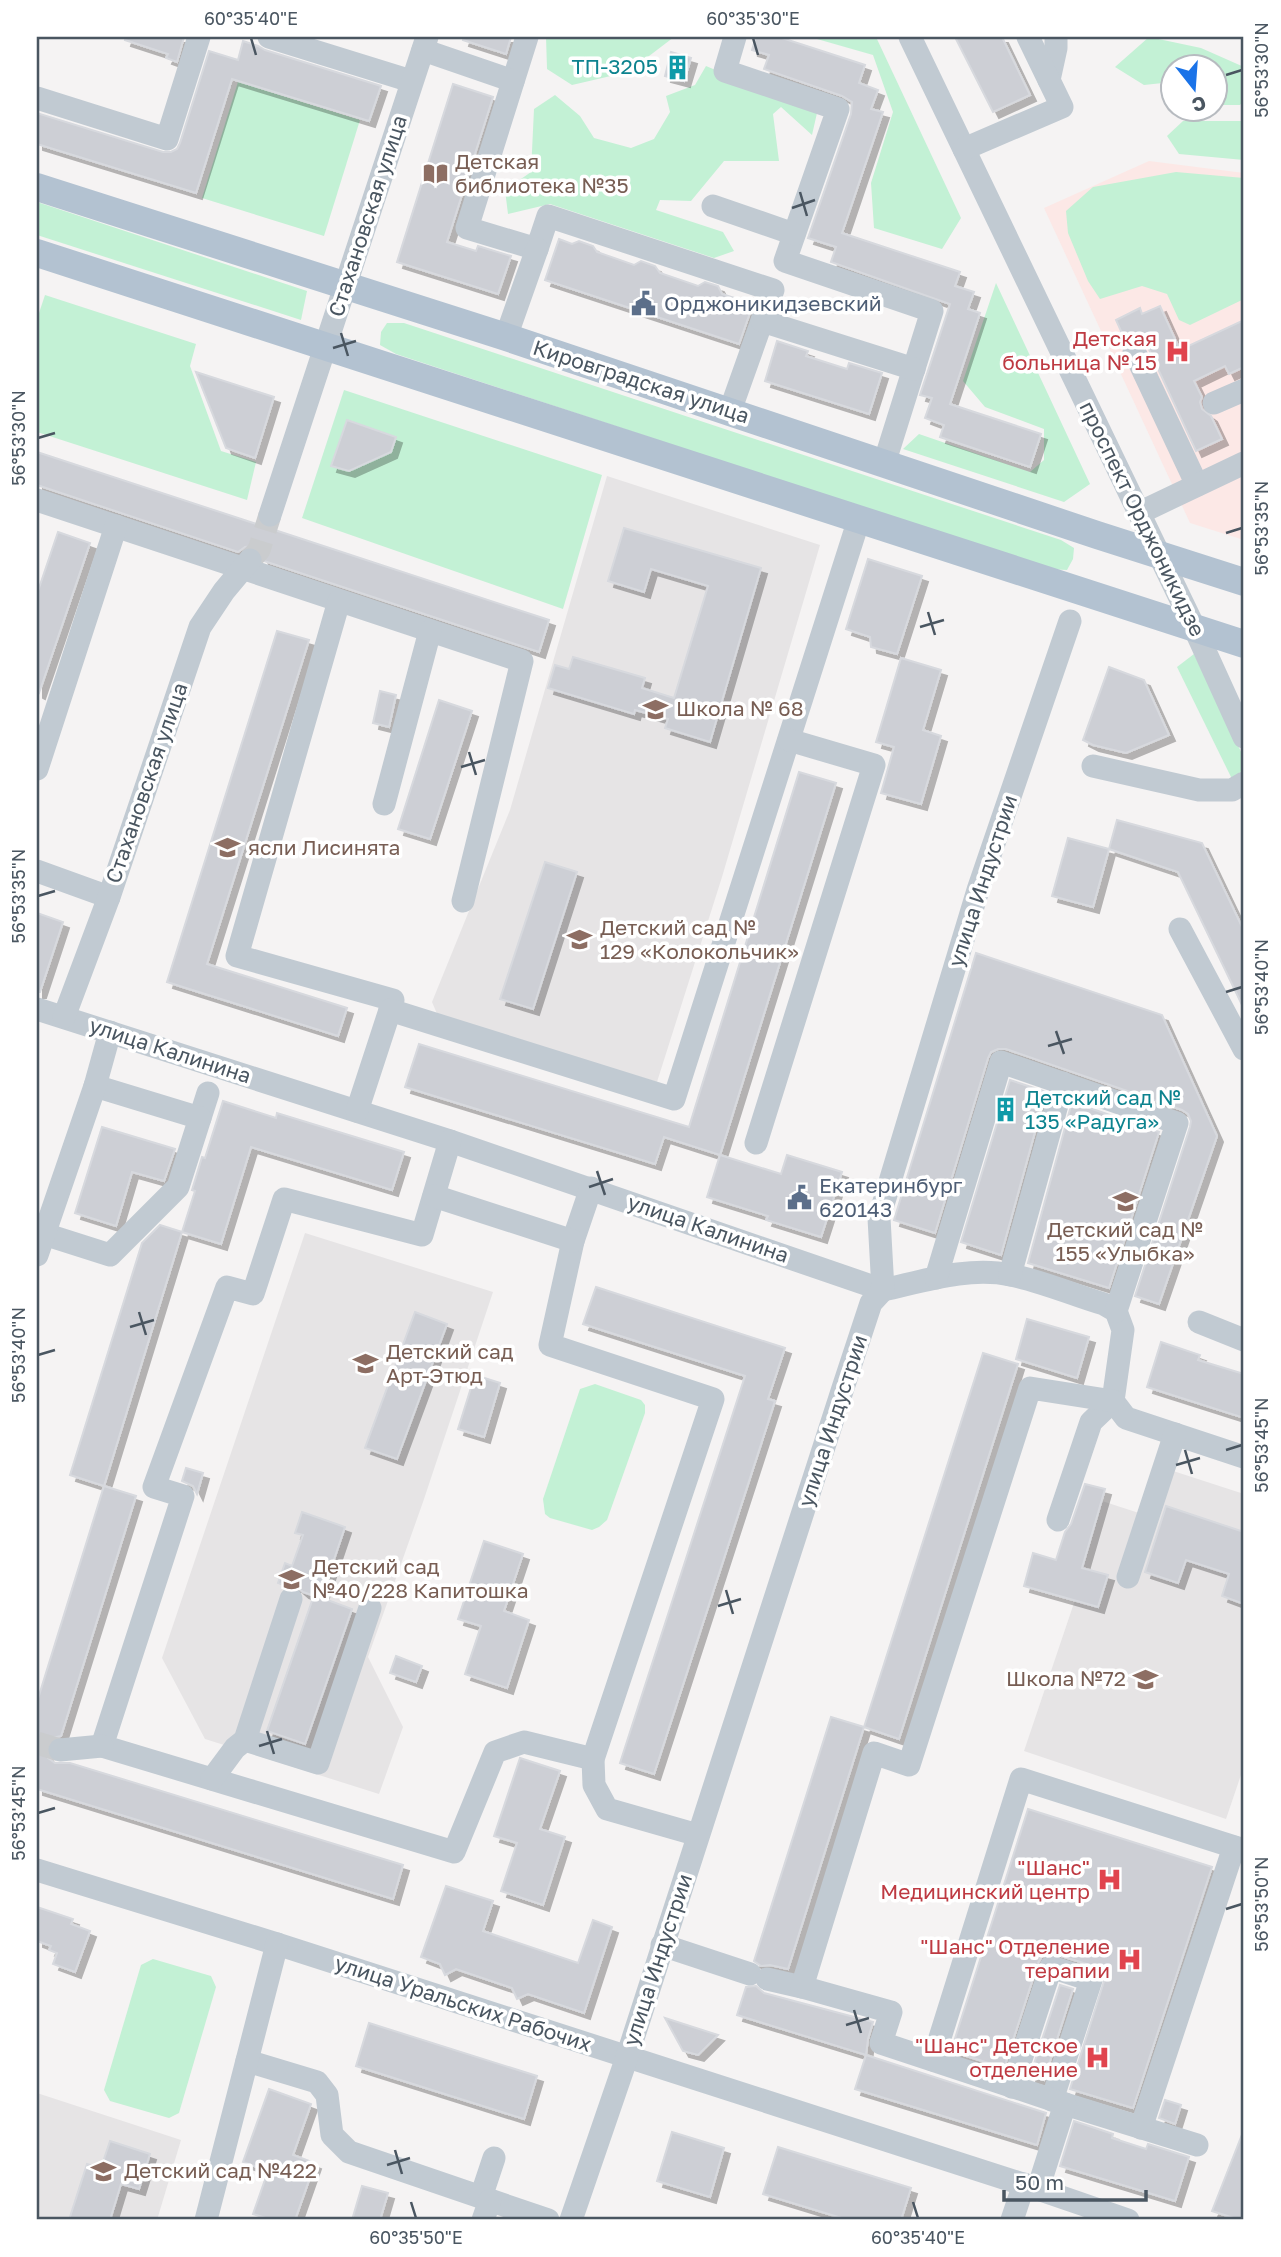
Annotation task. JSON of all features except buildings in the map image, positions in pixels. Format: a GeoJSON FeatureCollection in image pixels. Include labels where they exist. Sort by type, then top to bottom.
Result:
{"type":"FeatureCollection","features":[{"type":"Feature","properties":{"kind":"main road","name":"Кировградская улица"},"geometry":{"type":"LineString","coordinates":[[37,187],[506,337],[1244,582]]}},
{"type":"Feature","properties":{"kind":"main road"},"geometry":{"type":"LineString","coordinates":[[37,253],[1244,644]]}},
{"type":"Feature","properties":{"kind":"street"},"geometry":{"type":"LineString","coordinates":[[37,98],[167,139],[199,37]]}},
{"type":"Feature","properties":{"kind":"street"},"geometry":{"type":"LineString","coordinates":[[269,37],[411,81]]}},
{"type":"Feature","properties":{"kind":"street"},"geometry":{"type":"LineString","coordinates":[[527,37],[467,228],[537,249]]}},
{"type":"Feature","properties":{"kind":"street"},"geometry":{"type":"LineString","coordinates":[[730,411],[838,109],[725,71],[735,37]]}},
{"type":"Feature","properties":{"kind":"street","name":"проспект Орджоникидзе"},"geometry":{"type":"LineString","coordinates":[[910,37],[1194,627],[1244,737]]}},
{"type":"Feature","properties":{"kind":"street"},"geometry":{"type":"LineString","coordinates":[[964,149],[1062,107],[1028,37]]}},
{"type":"Feature","properties":{"kind":"street"},"geometry":{"type":"LineString","coordinates":[[1049,80],[1056,37]]}},
{"type":"Feature","properties":{"kind":"street"},"geometry":{"type":"LineString","coordinates":[[424,43],[513,81]]}},
{"type":"Feature","properties":{"kind":"street","name":"Стахановская улица"},"geometry":{"type":"LineString","coordinates":[[270,514],[424,43]]}},
{"type":"Feature","properties":{"kind":"street"},"geometry":{"type":"LineString","coordinates":[[713,206],[794,234]]}},
{"type":"Feature","properties":{"kind":"street"},"geometry":{"type":"LineString","coordinates":[[506,337],[548,216],[773,290]]}},
{"type":"Feature","properties":{"kind":"street"},"geometry":{"type":"LineString","coordinates":[[785,261],[932,311],[884,464]]}},
{"type":"Feature","properties":{"kind":"street"},"geometry":{"type":"LineString","coordinates":[[762,321],[914,369]]}},
{"type":"Feature","properties":{"kind":"street"},"geometry":{"type":"LineString","coordinates":[[1134,351],[1197,485]]}},
{"type":"Feature","properties":{"kind":"street"},"geometry":{"type":"LineString","coordinates":[[1214,403],[1244,390]]}},
{"type":"Feature","properties":{"kind":"street"},"geometry":{"type":"LineString","coordinates":[[1139,513],[1244,465]]}},
{"type":"Feature","properties":{"kind":"street"},"geometry":{"type":"LineString","coordinates":[[38,505],[246,564],[339,601],[522,662],[484,843],[463,901]]}},
{"type":"Feature","properties":{"kind":"street"},"geometry":{"type":"LineString","coordinates":[[390,1010],[674,1099],[859,519]]}},
{"type":"Feature","properties":{"kind":"street"},"geometry":{"type":"LineString","coordinates":[[37,769],[116,526]]}},
{"type":"Feature","properties":{"kind":"street","name":"Стахановская улица"},"geometry":{"type":"LineString","coordinates":[[64,1017],[200,627],[246,564]]}},
{"type":"Feature","properties":{"kind":"street"},"geometry":{"type":"LineString","coordinates":[[339,601],[237,956],[393,1000],[357,1111]]}},
{"type":"Feature","properties":{"kind":"street","name":"улица Индустрии"},"geometry":{"type":"LineString","coordinates":[[571,2220],[627,2057],[871,1303],[883,1290],[878,1218],[978,890],[1070,621]]}},
{"type":"Feature","properties":{"kind":"street"},"geometry":{"type":"LineString","coordinates":[[384,804],[430,631]]}},
{"type":"Feature","properties":{"kind":"street"},"geometry":{"type":"LineString","coordinates":[[756,1143],[874,765],[789,740]]}},
{"type":"Feature","properties":{"kind":"street"},"geometry":{"type":"LineString","coordinates":[[1093,766],[1199,790],[1233,790],[1244,783]]}},
{"type":"Feature","properties":{"kind":"street"},"geometry":{"type":"LineString","coordinates":[[37,871],[108,897]]}},
{"type":"Feature","properties":{"kind":"street"},"geometry":{"type":"LineString","coordinates":[[1180,929],[1244,1049]]}},
{"type":"Feature","properties":{"kind":"street","name":"улица Калинина"},"geometry":{"type":"LineString","coordinates":[[37,1009],[450,1140],[883,1290]]}},
{"type":"Feature","properties":{"kind":"street"},"geometry":{"type":"LineString","coordinates":[[110,1032],[95,1086],[40,1245],[110,1255],[178,1187],[208,1093]]}},
{"type":"Feature","properties":{"kind":"street"},"geometry":{"type":"LineString","coordinates":[[936,1278],[1001,1062],[1177,1123],[1116,1311],[1123,1330],[1113,1401],[1091,1422],[1058,1520]]}},
{"type":"Feature","properties":{"kind":"street"},"geometry":{"type":"LineString","coordinates":[[1010,1275],[1063,1083]]}},
{"type":"Feature","properties":{"kind":"street"},"geometry":{"type":"LineString","coordinates":[[95,1086],[200,1118]]}},
{"type":"Feature","properties":{"kind":"street"},"geometry":{"type":"LineString","coordinates":[[102,1746],[183,1496],[154,1487],[227,1287],[253,1294],[284,1199],[422,1236],[450,1140]]}},
{"type":"Feature","properties":{"kind":"street"},"geometry":{"type":"LineString","coordinates":[[591,1188],[573,1241],[550,1345],[713,1399],[593,1759],[594,1786],[607,1809],[698,1835]]}},
{"type":"Feature","properties":{"kind":"street"},"geometry":{"type":"LineString","coordinates":[[434,1196],[573,1241]]}},
{"type":"Feature","properties":{"kind":"street"},"geometry":{"type":"LineString","coordinates":[[883,1290],[974,1273],[1010,1275],[1104,1304],[1116,1311]]}},
{"type":"Feature","properties":{"kind":"street"},"geometry":{"type":"LineString","coordinates":[[1199,1322],[1244,1340]]}},
{"type":"Feature","properties":{"kind":"street"},"geometry":{"type":"LineString","coordinates":[[802,1987],[874,1753],[909,1765],[1030,1388],[1113,1401],[1126,1418],[1244,1457]]}},
{"type":"Feature","properties":{"kind":"street"},"geometry":{"type":"LineString","coordinates":[[1128,1577],[1175,1434]]}},
{"type":"Feature","properties":{"kind":"street"},"geometry":{"type":"LineString","coordinates":[[212,1779],[244,1740],[291,1599]]}},
{"type":"Feature","properties":{"kind":"street"},"geometry":{"type":"LineString","coordinates":[[244,1740],[318,1763],[370,1608]]}},
{"type":"Feature","properties":{"kind":"street"},"geometry":{"type":"LineString","coordinates":[[60,1750],[102,1746],[454,1852],[495,1752],[524,1742],[593,1759]]}},
{"type":"Feature","properties":{"kind":"street"},"geometry":{"type":"LineString","coordinates":[[933,2060],[1021,1779],[1239,1849],[1141,2128]]}},
{"type":"Feature","properties":{"kind":"street","name":"улица Уральских Рабочих"},"geometry":{"type":"LineString","coordinates":[[37,1870],[277,1944],[1031,2186],[1128,2220]]}},
{"type":"Feature","properties":{"kind":"street"},"geometry":{"type":"LineString","coordinates":[[206,2220],[277,1944]]}},
{"type":"Feature","properties":{"kind":"street"},"geometry":{"type":"LineString","coordinates":[[662,1945],[758,1976],[891,2012],[881,2043],[1197,2145]]}},
{"type":"Feature","properties":{"kind":"street"},"geometry":{"type":"LineString","coordinates":[[1012,2220],[1031,2186],[1058,2102],[1091,1980],[1051,1967],[1013,2087]]}},
{"type":"Feature","properties":{"kind":"street"},"geometry":{"type":"LineString","coordinates":[[247,2061],[317,2082],[327,2095],[332,2134],[349,2152],[485,2206],[548,2220]]}},
{"type":"Feature","properties":{"kind":"street"},"geometry":{"type":"LineString","coordinates":[[485,2206],[494,2158]]}},
{"type":"Feature","properties":{"kind":"shaded area","name":"Детская больница № 15"},"geometry":{"type":"Polygon","coordinates":[[[1149,161],[1244,173],[1244,540],[1190,523],[1044,208],[1149,161]]]}},
{"type":"Feature","properties":{"kind":"shaded area","name":"Школа № 68"},"geometry":{"type":"Polygon","coordinates":[[[607,476],[820,545],[722,877],[657,1082],[438,1016],[432,1002],[510,810],[607,476]]]}},
{"type":"Feature","properties":{"kind":"shaded area"},"geometry":{"type":"Polygon","coordinates":[[[305,1233],[493,1292],[368,1657],[403,1727],[379,1794],[205,1739],[162,1658],[305,1233]]]}},
{"type":"Feature","properties":{"kind":"shaded area","name":"Школа №72"},"geometry":{"type":"Polygon","coordinates":[[[1164,1468],[1244,1494],[1244,1766],[1226,1819],[1024,1751],[1075,1600],[1098,1606],[1108,1576],[1082,1568],[1102,1501],[1142,1514],[1164,1468]]]}},
{"type":"Feature","properties":{"kind":"shaded area","name":"Детский сад №422"},"geometry":{"type":"Polygon","coordinates":[[[37,2093],[181,2140],[157,2220],[37,2220],[37,2093]]]}},
{"type":"Feature","properties":{"kind":"green space"},"geometry":{"type":"Polygon","coordinates":[[[546,37],[674,37],[628,72],[572,85],[547,69],[546,37]]]}},
{"type":"Feature","properties":{"kind":"green space"},"geometry":{"type":"Polygon","coordinates":[[[810,37],[876,37],[961,218],[942,249],[874,228],[871,183],[893,112],[873,55],[810,37]]]}},
{"type":"Feature","properties":{"kind":"green space"},"geometry":{"type":"Polygon","coordinates":[[[1149,37],[1210,52],[1158,52],[1158,84],[1144,85],[1115,67],[1149,37]]]}},
{"type":"Feature","properties":{"kind":"green space"},"geometry":{"type":"Polygon","coordinates":[[[1228,60],[1244,67],[1244,100],[1240,105],[1228,105],[1228,60]]]}},
{"type":"Feature","properties":{"kind":"green space"},"geometry":{"type":"Polygon","coordinates":[[[706,66],[817,113],[812,135],[781,107],[773,114],[779,161],[724,161],[691,201],[660,200],[656,210],[723,232],[734,251],[714,258],[550,204],[508,214],[505,190],[531,172],[534,109],[555,95],[580,116],[594,138],[631,148],[654,139],[670,112],[666,96],[695,85],[706,66]]]}},
{"type":"Feature","properties":{"kind":"green space"},"geometry":{"type":"Polygon","coordinates":[[[238,82],[360,120],[324,236],[202,198],[238,82]]]}},
{"type":"Feature","properties":{"kind":"green space"},"geometry":{"type":"Polygon","coordinates":[[[1244,121],[1244,160],[1179,154],[1167,136],[1182,122],[1244,121]]]}},
{"type":"Feature","properties":{"kind":"green space"},"geometry":{"type":"Polygon","coordinates":[[[1176,172],[1244,178],[1244,244],[1241,247],[1244,253],[1244,299],[1190,325],[1179,320],[1167,294],[1142,286],[1100,299],[1088,281],[1068,233],[1066,211],[1093,187],[1176,172]]]}},
{"type":"Feature","properties":{"kind":"green space"},"geometry":{"type":"Polygon","coordinates":[[[37,202],[307,291],[301,320],[37,235],[37,202]]]}},
{"type":"Feature","properties":{"kind":"green space"},"geometry":{"type":"Polygon","coordinates":[[[996,283],[1090,484],[1064,502],[903,449],[919,434],[1030,472],[1044,460],[1044,429],[985,407],[963,381],[996,283]]]}},
{"type":"Feature","properties":{"kind":"green space"},"geometry":{"type":"Polygon","coordinates":[[[45,295],[196,344],[190,366],[221,451],[256,462],[247,500],[37,432],[37,319],[45,295]]]}},
{"type":"Feature","properties":{"kind":"green space"},"geometry":{"type":"Polygon","coordinates":[[[387,323],[404,323],[1061,540],[1074,548],[1073,559],[1067,570],[1050,569],[396,354],[380,345],[381,332],[387,323]]]}},
{"type":"Feature","properties":{"kind":"green space"},"geometry":{"type":"Polygon","coordinates":[[[344,390],[602,475],[563,609],[302,518],[344,390]]]}},
{"type":"Feature","properties":{"kind":"green space"},"geometry":{"type":"Polygon","coordinates":[[[1194,654],[1244,758],[1244,769],[1232,779],[1177,667],[1194,654]]]}},
{"type":"Feature","properties":{"kind":"green space"},"geometry":{"type":"Polygon","coordinates":[[[595,1384],[641,1400],[645,1405],[645,1413],[607,1520],[592,1530],[550,1518],[545,1514],[543,1499],[580,1389],[595,1384]]]}},
{"type":"Feature","properties":{"kind":"green space"},"geometry":{"type":"Polygon","coordinates":[[[153,1959],[211,1976],[216,1987],[179,2113],[169,2118],[110,2101],[104,2090],[141,1965],[153,1959]]]}},
{"type":"Feature","properties":{"kind":"tunnel"},"geometry":{"type":"LineString","coordinates":[[250,560],[259,550],[270,515]]}},
{"type":"Feature","properties":{"kind":"tunnel"},"geometry":{"type":"LineString","coordinates":[[37,1743],[60,1750]]}},
{"type":"Feature","properties":{"kind":"place","name":"ТП-3205"},"geometry":{"type":"Point","coordinates":[678,67]}},
{"type":"Feature","properties":{"kind":"place","name":"Детская библиотека №35"},"geometry":{"type":"Point","coordinates":[435,174]}},
{"type":"Feature","properties":{"kind":"place","name":"Орджоникидзевский"},"geometry":{"type":"Point","coordinates":[644,304]}},
{"type":"Feature","properties":{"kind":"place","name":"Детская больница № 15"},"geometry":{"type":"Point","coordinates":[1177,351]}},
{"type":"Feature","properties":{"kind":"place","name":"Школа № 68"},"geometry":{"type":"Point","coordinates":[656,709]}},
{"type":"Feature","properties":{"kind":"place","name":"ясли Лисинята"},"geometry":{"type":"Point","coordinates":[228,848]}},
{"type":"Feature","properties":{"kind":"place","name":"Детский сад № 129 «Колокольчик»"},"geometry":{"type":"Point","coordinates":[580,940]}},
{"type":"Feature","properties":{"kind":"place","name":"Детский сад № 135 «Радуга»"},"geometry":{"type":"Point","coordinates":[1005,1110]}},
{"type":"Feature","properties":{"kind":"place","name":"Екатеринбург 620143"},"geometry":{"type":"Point","coordinates":[799,1198]}},
{"type":"Feature","properties":{"kind":"place","name":"Детский сад № 155 «Улыбка»"},"geometry":{"type":"Point","coordinates":[1125,1201]}},
{"type":"Feature","properties":{"kind":"place","name":"Детский сад Арт-Этюд"},"geometry":{"type":"Point","coordinates":[366,1364]}},
{"type":"Feature","properties":{"kind":"place","name":"Детский сад №40/228 Капитошка"},"geometry":{"type":"Point","coordinates":[292,1579]}},
{"type":"Feature","properties":{"kind":"place","name":"Школа №72"},"geometry":{"type":"Point","coordinates":[1146,1679]}},
{"type":"Feature","properties":{"kind":"place","name":"\"Шанс\" Медицинский центр"},"geometry":{"type":"Point","coordinates":[1110,1880]}},
{"type":"Feature","properties":{"kind":"place","name":"\"Шанс\" Отделение терапии"},"geometry":{"type":"Point","coordinates":[1130,1959]}},
{"type":"Feature","properties":{"kind":"place","name":"\"Шанс\" Детское отделение"},"geometry":{"type":"Point","coordinates":[1098,2058]}},
{"type":"Feature","properties":{"kind":"place","name":"Детский сад №422"},"geometry":{"type":"Point","coordinates":[104,2171]}}]}
